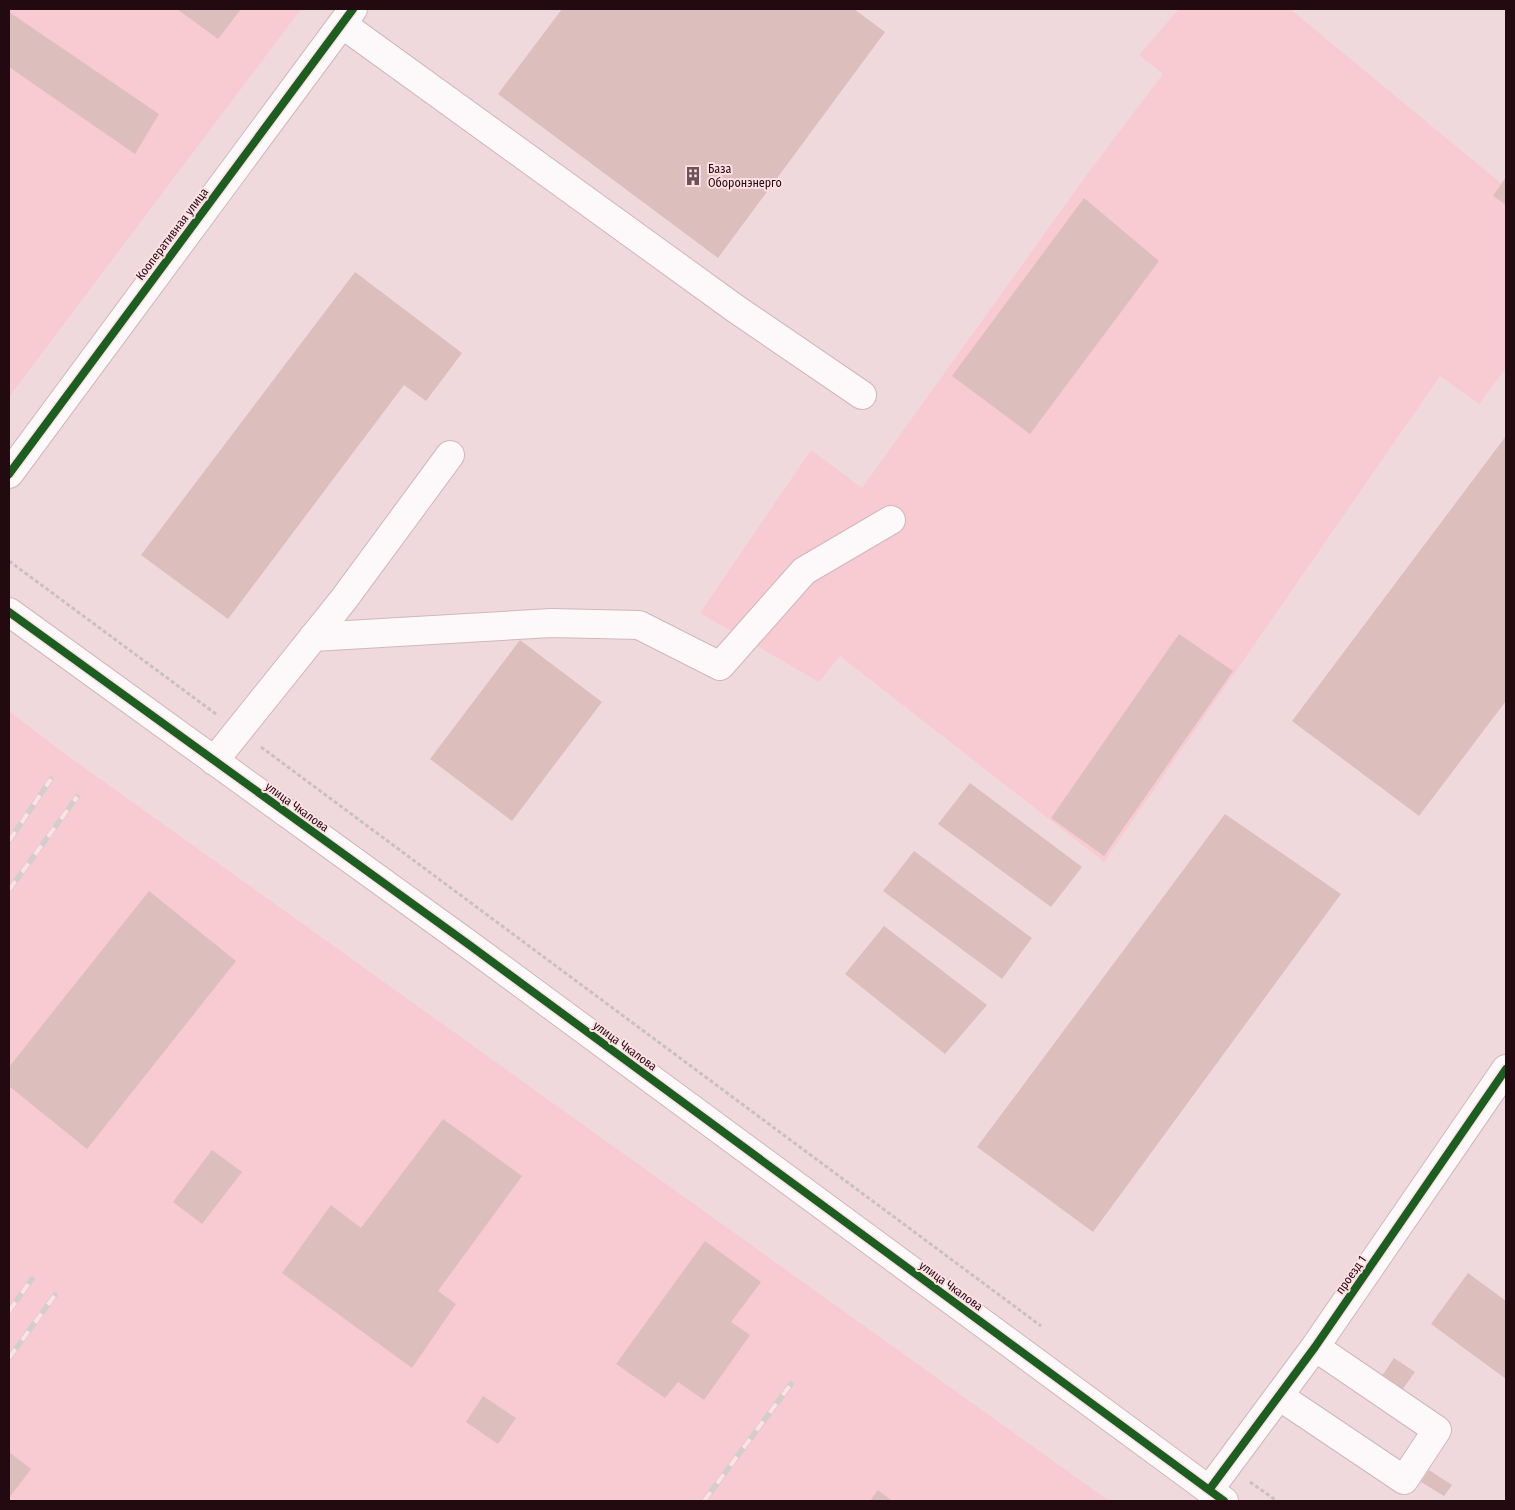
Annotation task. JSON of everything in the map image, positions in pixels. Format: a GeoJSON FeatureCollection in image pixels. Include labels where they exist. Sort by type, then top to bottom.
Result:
{"type":"FeatureCollection","features":[{"type":"Feature","properties":{"kind":"street"},"geometry":{"type":"LineString","coordinates":[[348,16],[736,309],[862,395]]}},
{"type":"Feature","properties":{"kind":"street","name":"Кооперативная улица"},"geometry":{"type":"LineString","coordinates":[[9,474],[348,16]]}},
{"type":"Feature","properties":{"kind":"street"},"geometry":{"type":"LineString","coordinates":[[214,760],[313,637],[450,455]]}},
{"type":"Feature","properties":{"kind":"street"},"geometry":{"type":"LineString","coordinates":[[313,637],[551,623],[639,625],[720,666],[804,571],[891,520]]}},
{"type":"Feature","properties":{"kind":"street","name":"улица Чкалова"},"geometry":{"type":"LineString","coordinates":[[9,612],[468,944],[1217,1496]]}},
{"type":"Feature","properties":{"kind":"street","name":"проезд 1"},"geometry":{"type":"LineString","coordinates":[[1217,1496],[1228,1465],[1315,1347],[1506,1069]]}},
{"type":"Feature","properties":{"kind":"street"},"geometry":{"type":"LineString","coordinates":[[1279,1396],[1404,1480],[1438,1430],[1315,1347]]}},
{"type":"Feature","properties":{"kind":"path"},"geometry":{"type":"LineString","coordinates":[[9,561],[1044,1329]]}},
{"type":"Feature","properties":{"kind":"path"},"geometry":{"type":"LineString","coordinates":[[1228,1465],[1277,1501]]}},
{"type":"Feature","properties":{"kind":"shaded area"},"geometry":{"type":"Polygon","coordinates":[[[9,9],[301,9],[9,397],[9,9]]]}},
{"type":"Feature","properties":{"kind":"shaded area"},"geometry":{"type":"Polygon","coordinates":[[[1179,9],[1290,9],[1503,185],[1506,190],[1506,368],[1479,404],[1440,376],[1104,862],[840,656],[819,682],[700,613],[811,450],[862,488],[1088,173],[1163,74],[1139,55],[1179,9]]]}},
{"type":"Feature","properties":{"kind":"shaded area"},"geometry":{"type":"Polygon","coordinates":[[[9,711],[61,751],[1109,1501],[9,1501],[9,711]]]}},
{"type":"Feature","properties":{"kind":"building"},"geometry":{"type":"Polygon","coordinates":[[[177,9],[241,9],[218,39],[177,9]]]}},
{"type":"Feature","properties":{"kind":"building","name":"База Оборонэнерго"},"geometry":{"type":"Polygon","coordinates":[[[562,9],[854,9],[885,32],[718,258],[498,94],[562,9]]]}},
{"type":"Feature","properties":{"kind":"building"},"geometry":{"type":"Polygon","coordinates":[[[9,12],[159,114],[135,154],[9,67],[9,12]]]}},
{"type":"Feature","properties":{"kind":"building"},"geometry":{"type":"Polygon","coordinates":[[[1506,177],[1506,205],[1493,196],[1506,177]]]}},
{"type":"Feature","properties":{"kind":"building"},"geometry":{"type":"Polygon","coordinates":[[[1084,198],[1159,261],[1030,434],[952,376],[1084,198]]]}},
{"type":"Feature","properties":{"kind":"building"},"geometry":{"type":"Polygon","coordinates":[[[355,272],[462,353],[426,401],[404,385],[228,619],[141,555],[355,272]]]}},
{"type":"Feature","properties":{"kind":"building"},"geometry":{"type":"Polygon","coordinates":[[[1506,436],[1506,701],[1419,816],[1292,721],[1506,436]]]}},
{"type":"Feature","properties":{"kind":"building"},"geometry":{"type":"Polygon","coordinates":[[[1179,634],[1233,671],[1104,856],[1051,818],[1179,634]]]}},
{"type":"Feature","properties":{"kind":"building"},"geometry":{"type":"Polygon","coordinates":[[[520,640],[602,702],[512,821],[430,759],[520,640]]]}},
{"type":"Feature","properties":{"kind":"building"},"geometry":{"type":"Polygon","coordinates":[[[970,783],[1082,867],[1051,907],[938,824],[970,783]]]}},
{"type":"Feature","properties":{"kind":"building"},"geometry":{"type":"Polygon","coordinates":[[[1225,814],[1341,894],[1093,1232],[977,1147],[1225,814]]]}},
{"type":"Feature","properties":{"kind":"building"},"geometry":{"type":"Polygon","coordinates":[[[914,851],[1032,938],[1002,979],[883,891],[914,851]]]}},
{"type":"Feature","properties":{"kind":"building"},"geometry":{"type":"Polygon","coordinates":[[[149,891],[236,961],[87,1149],[9,1086],[9,1067],[149,891]]]}},
{"type":"Feature","properties":{"kind":"building"},"geometry":{"type":"Polygon","coordinates":[[[884,926],[987,1005],[945,1054],[845,974],[884,926]]]}},
{"type":"Feature","properties":{"kind":"building"},"geometry":{"type":"Polygon","coordinates":[[[443,1119],[522,1176],[438,1291],[456,1304],[412,1368],[282,1273],[331,1205],[361,1228],[443,1119]]]}},
{"type":"Feature","properties":{"kind":"building"},"geometry":{"type":"Polygon","coordinates":[[[212,1150],[242,1172],[202,1224],[173,1202],[212,1150]]]}},
{"type":"Feature","properties":{"kind":"building"},"geometry":{"type":"Polygon","coordinates":[[[705,1241],[761,1282],[731,1322],[750,1335],[704,1400],[678,1382],[665,1398],[616,1364],[705,1241]]]}},
{"type":"Feature","properties":{"kind":"building"},"geometry":{"type":"Polygon","coordinates":[[[1468,1273],[1506,1301],[1506,1379],[1431,1324],[1468,1273]]]}},
{"type":"Feature","properties":{"kind":"building"},"geometry":{"type":"Polygon","coordinates":[[[1394,1358],[1415,1372],[1400,1393],[1380,1379],[1394,1358]]]}},
{"type":"Feature","properties":{"kind":"building"},"geometry":{"type":"Polygon","coordinates":[[[483,1396],[516,1418],[498,1444],[466,1422],[483,1396]]]}},
{"type":"Feature","properties":{"kind":"building"},"geometry":{"type":"Polygon","coordinates":[[[9,1452],[31,1469],[9,1498],[9,1452]]]}},
{"type":"Feature","properties":{"kind":"building"},"geometry":{"type":"Polygon","coordinates":[[[1429,1470],[1452,1485],[1444,1496],[1421,1482],[1429,1470]]]}},
{"type":"Feature","properties":{"kind":"building"},"geometry":{"type":"Polygon","coordinates":[[[878,1490],[892,1501],[870,1501],[878,1490]]]}},
{"type":"Feature","properties":{"kind":"railway"},"geometry":{"type":"LineString","coordinates":[[9,841],[51,779]]}},
{"type":"Feature","properties":{"kind":"railway"},"geometry":{"type":"LineString","coordinates":[[9,890],[77,797]]}},
{"type":"Feature","properties":{"kind":"railway"},"geometry":{"type":"LineString","coordinates":[[9,1311],[32,1279]]}},
{"type":"Feature","properties":{"kind":"railway"},"geometry":{"type":"LineString","coordinates":[[9,1358],[55,1295]]}},
{"type":"Feature","properties":{"kind":"railway"},"geometry":{"type":"LineString","coordinates":[[704,1501],[791,1384]]}},
{"type":"Feature","properties":{"kind":"cycle path"},"geometry":{"type":"LineString","coordinates":[[9,474],[353,9]]}},
{"type":"Feature","properties":{"kind":"cycle path"},"geometry":{"type":"LineString","coordinates":[[9,612],[468,944],[1224,1501]]}},
{"type":"Feature","properties":{"kind":"cycle path"},"geometry":{"type":"LineString","coordinates":[[1209,1490],[1315,1347],[1506,1069]]}},
{"type":"Feature","properties":{"kind":"place","name":"База Оборонэнерго"},"geometry":{"type":"Point","coordinates":[693,176]}}]}
